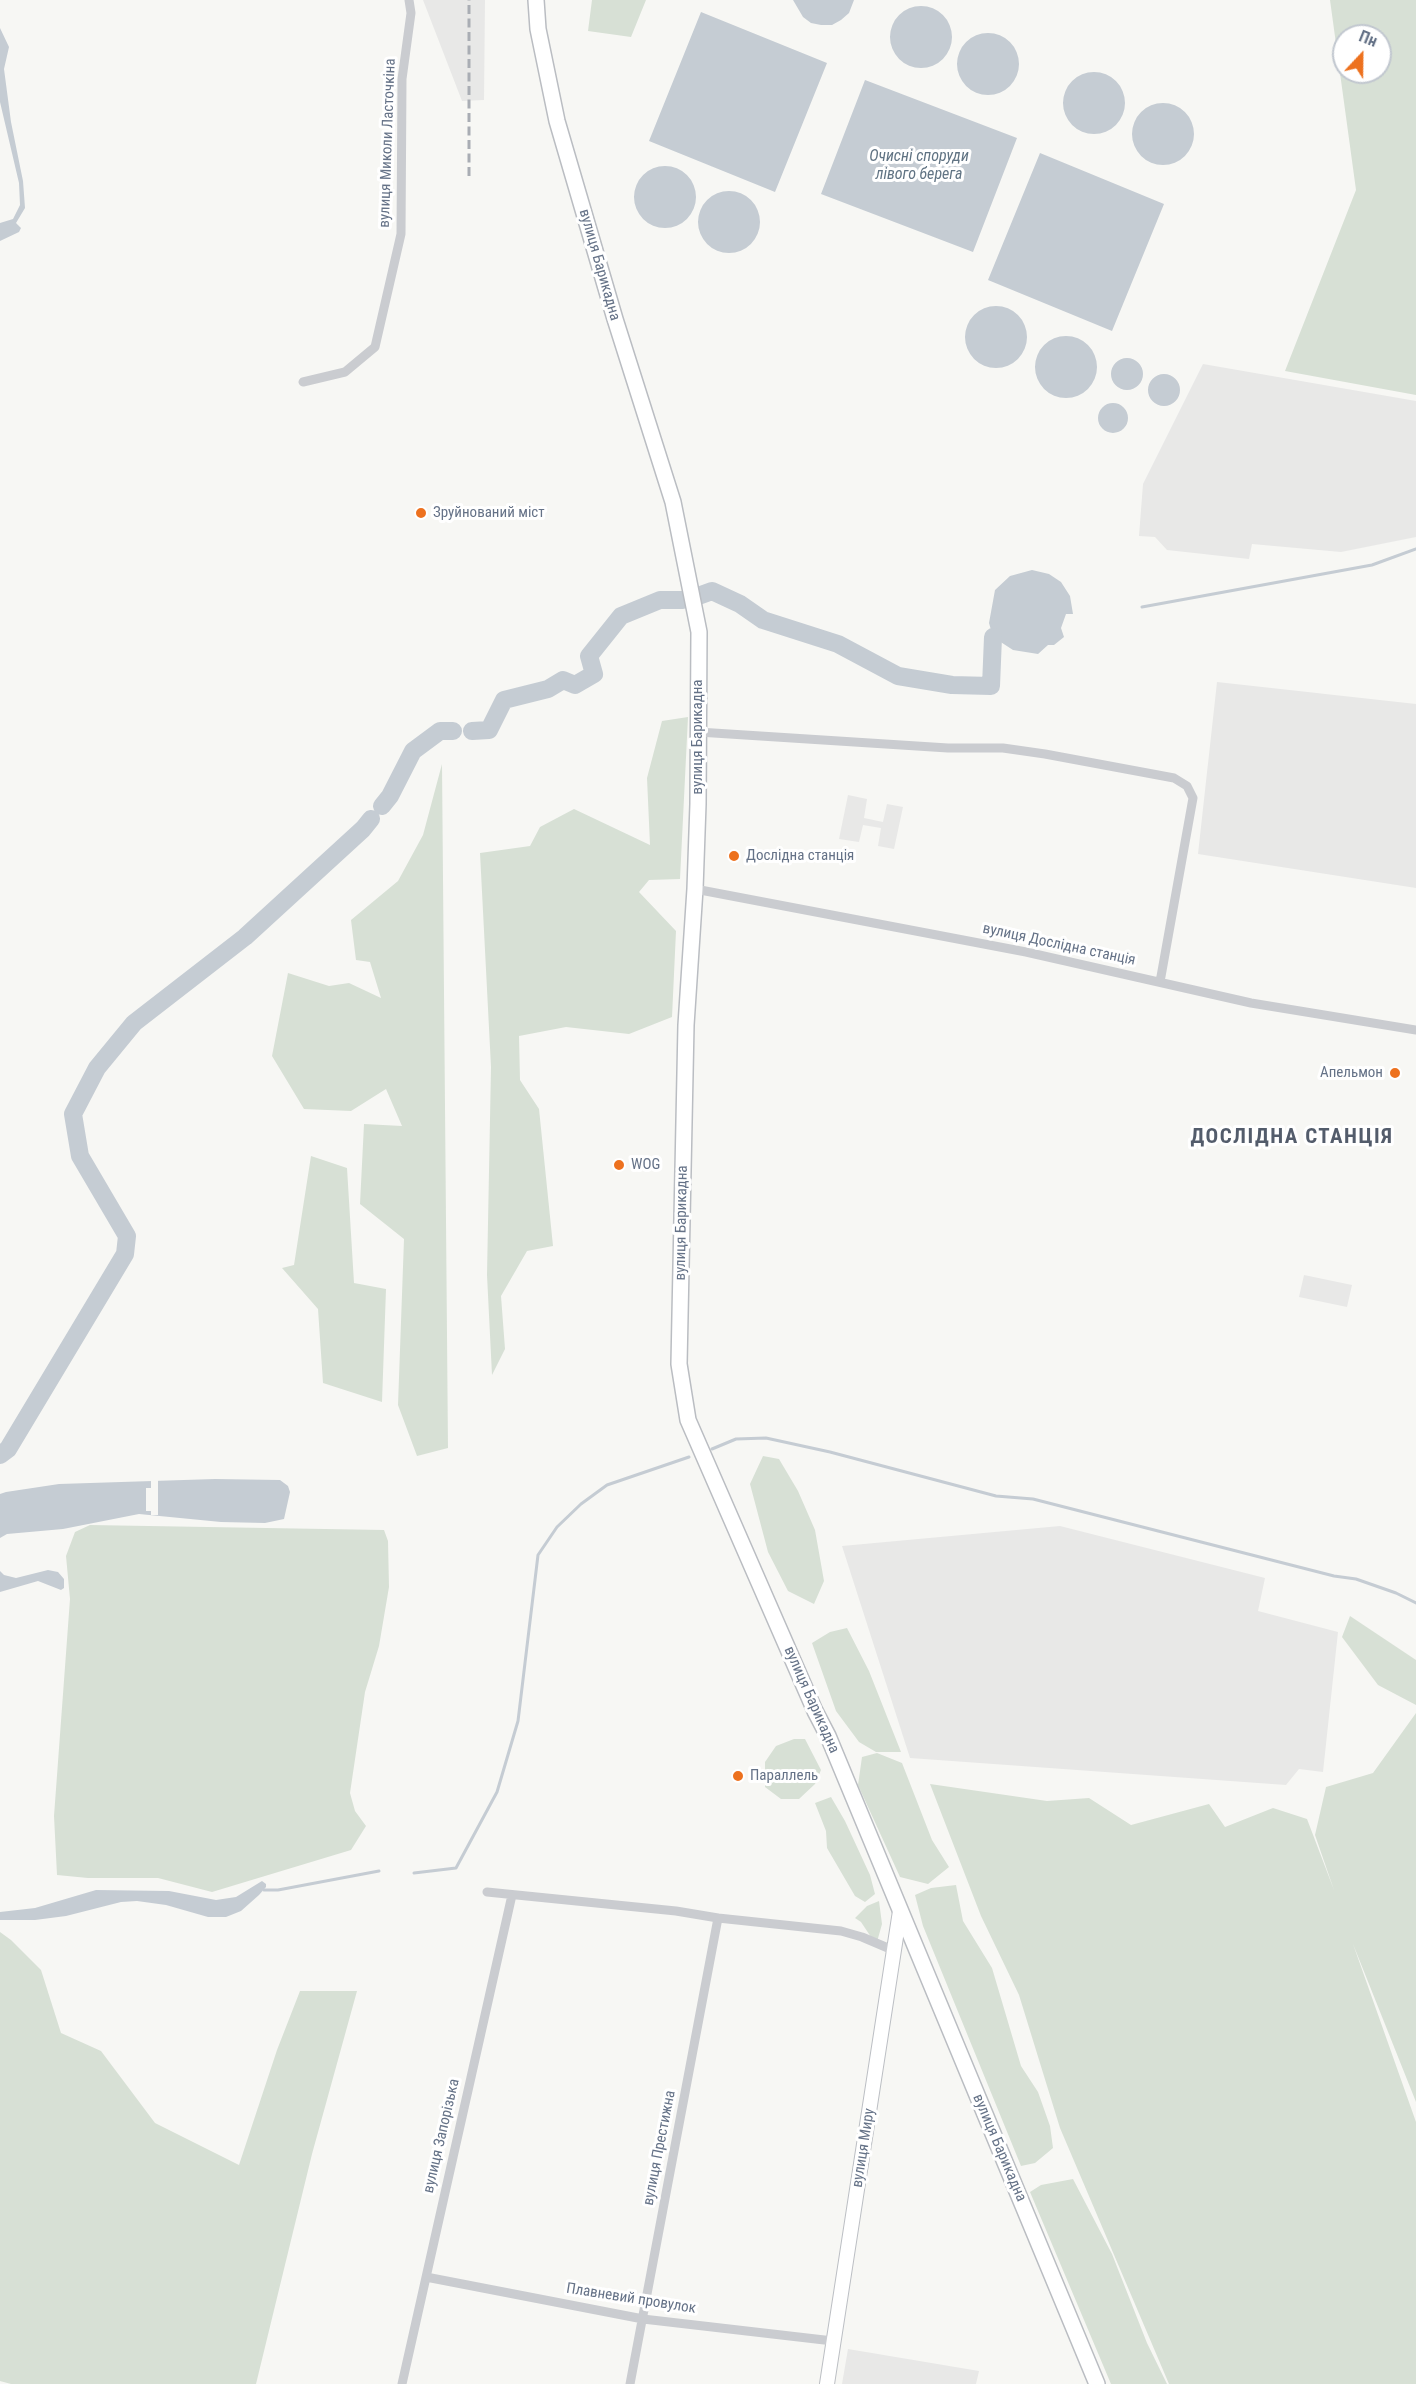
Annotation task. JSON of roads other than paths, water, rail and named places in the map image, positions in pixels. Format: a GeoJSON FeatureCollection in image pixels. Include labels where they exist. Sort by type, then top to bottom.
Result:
{"type":"FeatureCollection","features":[{"type":"Feature","properties":{"kind":"main road","name":"вулиця Барикадна"},"geometry":{"type":"LineString","coordinates":[[536,0],[538,29],[557,121],[615,319],[673,502],[699,632],[695,889],[686,1025],[679,1364],[688,1420],[810,1700],[828,1736],[1097,2384]]}},
{"type":"Feature","properties":{"kind":"street","name":"вулиця Миколи Ласточкіна"},"geometry":{"type":"LineString","coordinates":[[303,382],[345,372],[375,347],[401,234],[402,80],[411,13],[409,0]]}},
{"type":"Feature","properties":{"kind":"street"},"geometry":{"type":"LineString","coordinates":[[698,732],[948,748],[1003,748],[1174,778],[1187,786],[1193,798],[1160,982]]}},
{"type":"Feature","properties":{"kind":"street","name":"вулиця Дослідна станція"},"geometry":{"type":"LineString","coordinates":[[695,889],[1026,952],[1251,1003],[1416,1030]]}},
{"type":"Feature","properties":{"kind":"street"},"geometry":{"type":"LineString","coordinates":[[487,1892],[551,1897],[841,1931],[895,1951]]}},
{"type":"Feature","properties":{"kind":"street","name":"вулиця Запорізька"},"geometry":{"type":"LineString","coordinates":[[402,2384],[512,1895]]}},
{"type":"Feature","properties":{"kind":"street","name":"вулиця Миру"},"geometry":{"type":"LineString","coordinates":[[827,2384],[900,1911]]}},
{"type":"Feature","properties":{"kind":"street","name":"вулиця Престижна"},"geometry":{"type":"LineString","coordinates":[[630,2384],[718,1918]]}},
{"type":"Feature","properties":{"kind":"street","name":"Плавневий провулок"},"geometry":{"type":"LineString","coordinates":[[426,2277],[643,2319],[833,2341]]}},
{"type":"Feature","properties":{"kind":"water"},"geometry":{"type":"Polygon","coordinates":[[[793,0],[854,0],[849,13],[841,20],[832,25],[821,25],[811,23],[803,17],[793,0]]]}},
{"type":"Feature","properties":{"kind":"water"},"geometry":{"type":"Polygon","coordinates":[[[921,6],[938,11],[943,15],[947,20],[952,37],[947,54],[943,59],[938,63],[921,68],[904,63],[899,59],[895,54],[890,37],[895,20],[899,15],[904,11],[921,6]]]}},
{"type":"Feature","properties":{"kind":"water"},"geometry":{"type":"Polygon","coordinates":[[[701,12],[827,63],[775,192],[649,141],[701,12]]]}},
{"type":"Feature","properties":{"kind":"water"},"geometry":{"type":"Polygon","coordinates":[[[0,28],[9,47],[4,69],[11,122],[23,181],[25,208],[16,223],[21,228],[19,232],[0,241],[0,223],[13,219],[20,205],[19,183],[0,102],[0,28]]]}},
{"type":"Feature","properties":{"kind":"water"},"geometry":{"type":"Polygon","coordinates":[[[988,33],[1005,38],[1010,42],[1014,47],[1019,64],[1014,81],[1010,86],[1005,90],[988,95],[971,90],[966,86],[962,81],[957,64],[962,47],[966,42],[971,38],[988,33]]]}},
{"type":"Feature","properties":{"kind":"water"},"geometry":{"type":"Polygon","coordinates":[[[1094,72],[1111,77],[1116,81],[1120,86],[1125,103],[1120,120],[1116,125],[1111,129],[1094,134],[1077,129],[1072,125],[1068,120],[1063,103],[1068,86],[1072,81],[1077,77],[1094,72]]]}},
{"type":"Feature","properties":{"kind":"water","name":"Очисні споруди лівого берега"},"geometry":{"type":"Polygon","coordinates":[[[865,80],[1017,138],[973,252],[821,194],[865,80]]]}},
{"type":"Feature","properties":{"kind":"water"},"geometry":{"type":"Polygon","coordinates":[[[1163,103],[1180,108],[1185,112],[1189,117],[1194,134],[1189,151],[1185,156],[1180,160],[1163,165],[1146,160],[1141,156],[1137,151],[1132,134],[1137,117],[1141,112],[1146,108],[1163,103]]]}},
{"type":"Feature","properties":{"kind":"water"},"geometry":{"type":"Polygon","coordinates":[[[1040,153],[1164,204],[1112,331],[988,280],[1040,153]]]}},
{"type":"Feature","properties":{"kind":"water"},"geometry":{"type":"Polygon","coordinates":[[[665,166],[682,171],[687,175],[691,180],[696,197],[691,214],[687,219],[682,223],[665,228],[648,223],[643,219],[639,214],[634,197],[639,180],[643,175],[648,171],[665,166]]]}},
{"type":"Feature","properties":{"kind":"water"},"geometry":{"type":"Polygon","coordinates":[[[729,191],[746,196],[751,200],[755,205],[760,222],[755,239],[751,244],[746,248],[729,253],[712,248],[707,244],[703,239],[698,222],[703,205],[707,200],[712,196],[729,191]]]}},
{"type":"Feature","properties":{"kind":"water"},"geometry":{"type":"Polygon","coordinates":[[[996,306],[1013,311],[1018,315],[1022,320],[1027,337],[1022,354],[1018,359],[1013,363],[996,368],[979,363],[974,359],[970,354],[965,337],[970,320],[974,315],[979,311],[996,306]]]}},
{"type":"Feature","properties":{"kind":"water"},"geometry":{"type":"Polygon","coordinates":[[[1066,336],[1083,341],[1088,345],[1092,350],[1097,367],[1092,384],[1088,389],[1083,393],[1066,398],[1049,393],[1044,389],[1040,384],[1035,367],[1040,350],[1044,345],[1049,341],[1066,336]]]}},
{"type":"Feature","properties":{"kind":"water"},"geometry":{"type":"Polygon","coordinates":[[[1127,358],[1138,363],[1143,374],[1138,385],[1127,390],[1116,385],[1111,374],[1116,363],[1127,358]]]}},
{"type":"Feature","properties":{"kind":"water"},"geometry":{"type":"Polygon","coordinates":[[[1164,374],[1175,379],[1180,390],[1175,401],[1164,406],[1153,401],[1148,390],[1153,379],[1164,374]]]}},
{"type":"Feature","properties":{"kind":"water"},"geometry":{"type":"Polygon","coordinates":[[[1113,403],[1119,404],[1127,412],[1127,424],[1119,432],[1113,433],[1107,432],[1099,424],[1098,418],[1099,412],[1107,404],[1113,403]]]}},
{"type":"Feature","properties":{"kind":"water"},"geometry":{"type":"Polygon","coordinates":[[[1032,570],[1049,574],[1061,582],[1070,596],[1073,614],[1066,614],[1061,628],[1064,637],[1054,645],[1048,645],[1038,654],[1013,650],[993,637],[989,623],[995,590],[1010,576],[1032,570]]]}},
{"type":"Feature","properties":{"kind":"water"},"geometry":{"type":"Polygon","coordinates":[[[215,1479],[280,1480],[288,1486],[290,1492],[284,1519],[265,1523],[221,1522],[139,1514],[63,1529],[7,1534],[0,1538],[0,1494],[6,1492],[59,1484],[215,1479]]]}},
{"type":"Feature","properties":{"kind":"water"},"geometry":{"type":"Polygon","coordinates":[[[48,1570],[58,1572],[64,1579],[64,1588],[61,1590],[38,1581],[0,1592],[0,1571],[4,1575],[16,1578],[48,1570]]]}},
{"type":"Feature","properties":{"kind":"water"},"geometry":{"type":"Polygon","coordinates":[[[262,1881],[266,1887],[259,1895],[241,1911],[226,1917],[208,1917],[166,1905],[137,1901],[121,1902],[66,1916],[35,1920],[0,1920],[0,1912],[35,1908],[96,1890],[169,1891],[216,1900],[236,1897],[262,1881]]]}},
{"type":"Feature","properties":{"kind":"waterway"},"geometry":{"type":"LineString","coordinates":[[1142,607],[1372,565],[1416,549]]}},
{"type":"Feature","properties":{"kind":"waterway"},"geometry":{"type":"LineString","coordinates":[[701,595],[712,591],[740,604],[763,620],[838,644],[898,676],[952,685],[991,686],[993,637]]}},
{"type":"Feature","properties":{"kind":"waterway"},"geometry":{"type":"LineString","coordinates":[[472,731],[489,730],[504,700],[548,689],[563,680],[575,685],[594,674],[589,656],[621,616],[660,600],[683,600]]}},
{"type":"Feature","properties":{"kind":"waterway"},"geometry":{"type":"LineString","coordinates":[[382,806],[390,796],[413,751],[440,731],[453,731]]}},
{"type":"Feature","properties":{"kind":"waterway"},"geometry":{"type":"LineString","coordinates":[[0,1455],[8,1449],[125,1254],[127,1236],[80,1156],[73,1114],[97,1068],[134,1023],[245,937],[363,829],[371,819]]}},
{"type":"Feature","properties":{"kind":"waterway"},"geometry":{"type":"LineString","coordinates":[[712,1449],[736,1439],[766,1438],[830,1452],[996,1496],[1033,1499],[1334,1576],[1356,1579],[1396,1593],[1416,1603]]}},
{"type":"Feature","properties":{"kind":"waterway"},"geometry":{"type":"LineString","coordinates":[[414,1873],[456,1868],[497,1792],[518,1721],[538,1555],[557,1527],[581,1504],[607,1485],[689,1457]]}},
{"type":"Feature","properties":{"kind":"waterway"},"geometry":{"type":"LineString","coordinates":[[264,1890],[278,1890],[379,1871]]}},
{"type":"Feature","properties":{"kind":"railway"},"geometry":{"type":"LineString","coordinates":[[469,0],[469,176]]}},
{"type":"Feature","properties":{"kind":"place","name":"Зруйнований міст"},"geometry":{"type":"Point","coordinates":[421,513]}},
{"type":"Feature","properties":{"kind":"place","name":"Дослідна станція"},"geometry":{"type":"Point","coordinates":[734,856]}},
{"type":"Feature","properties":{"kind":"place","name":"Апельмон"},"geometry":{"type":"Point","coordinates":[1395,1073]}},
{"type":"Feature","properties":{"kind":"place","name":"WOG"},"geometry":{"type":"Point","coordinates":[619,1165]}},
{"type":"Feature","properties":{"kind":"place","name":"Параллель"},"geometry":{"type":"Point","coordinates":[738,1776]}},
{"type":"Feature","properties":{"kind":"district","name":"ДОСЛІДНА СТАНЦІЯ"},"geometry":{"type":"Point","coordinates":[1292,1138]}}]}
